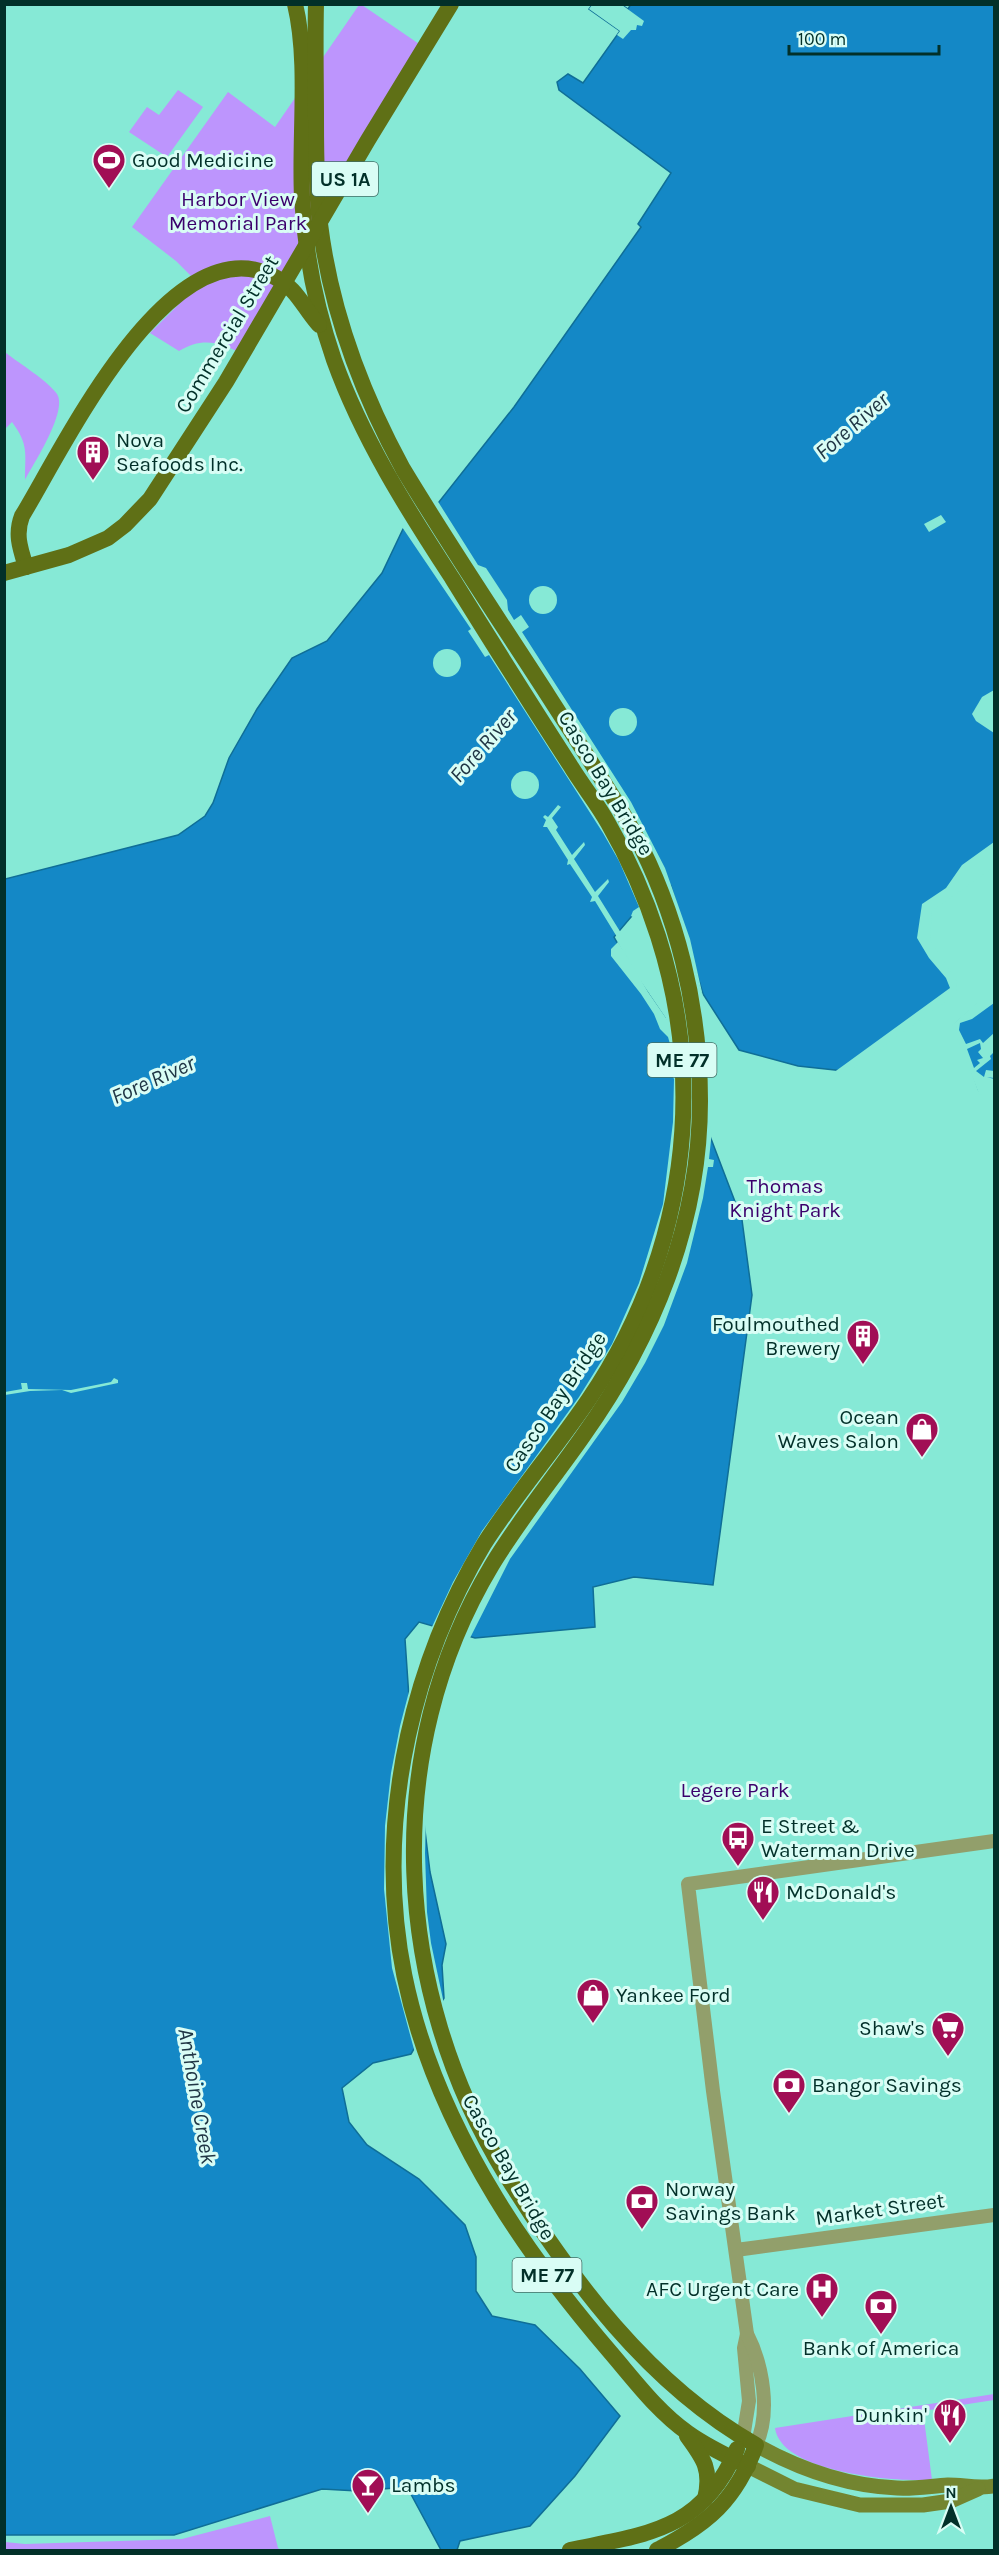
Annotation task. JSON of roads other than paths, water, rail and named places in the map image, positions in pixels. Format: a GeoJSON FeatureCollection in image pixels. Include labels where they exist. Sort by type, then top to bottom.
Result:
{"type":"FeatureCollection","features":[{"type":"Feature","properties":{"kind":"main road","name":"Casco Bay Bridge"},"geometry":{"type":"LineString","coordinates":[[295,4],[308,39],[320,222],[332,290],[355,368],[382,431],[403,470],[634,833],[653,873],[673,926],[692,1006],[698,1053],[700,1101],[696,1160],[688,1207],[665,1285],[648,1327],[606,1403],[507,1541],[473,1598],[439,1683],[427,1729],[415,1800],[413,1836],[414,1894],[426,1980],[443,2041],[481,2131],[526,2206],[574,2276],[600,2308],[684,2396],[749,2441]]}},
{"type":"Feature","properties":{"kind":"main road","name":"Casco Bay Bridge"},"geometry":{"type":"LineString","coordinates":[[316,4],[308,39],[302,200],[310,271],[334,361],[381,464],[606,820],[632,869],[657,932],[675,1000],[682,1060],[683,1108],[677,1180],[661,1249],[642,1302],[613,1362],[590,1398],[490,1534],[443,1622],[426,1665],[399,1780],[392,1875],[395,1923],[410,2001],[442,2097],[494,2195],[548,2276],[638,2386],[684,2430],[741,2462]]}},
{"type":"Feature","properties":{"kind":"main road","name":"Commercial Street"},"geometry":{"type":"LineString","coordinates":[[26,567],[88,548],[125,525],[150,499],[226,382],[451,4]]}},
{"type":"Feature","properties":{"kind":"main road"},"geometry":{"type":"LineString","coordinates":[[26,567],[18,543],[17,528],[22,516],[98,387],[143,330],[170,301],[210,273],[237,268],[264,273],[290,286],[304,301],[327,334]]}},
{"type":"Feature","properties":{"kind":"main road","name":"US 1A"},"geometry":{"type":"LineString","coordinates":[[4,573],[26,567]]}},
{"type":"Feature","properties":{"kind":"main road"},"geometry":{"type":"LineString","coordinates":[[684,2430],[707,2466],[709,2484],[705,2499]]}},
{"type":"Feature","properties":{"kind":"main road"},"geometry":{"type":"LineString","coordinates":[[657,2550],[709,2519],[736,2488],[741,2462],[749,2441]]}},
{"type":"Feature","properties":{"kind":"main road","name":"ME 77"},"geometry":{"type":"LineString","coordinates":[[749,2441],[798,2466],[846,2481],[898,2488],[949,2485],[978,2488],[994,2486]]}},
{"type":"Feature","properties":{"kind":"main road"},"geometry":{"type":"LineString","coordinates":[[570,2550],[664,2528],[690,2513],[741,2462]]}},
{"type":"Feature","properties":{"kind":"main road","name":"ME 77"},"geometry":{"type":"LineString","coordinates":[[741,2462],[794,2488],[860,2505],[923,2505],[951,2501],[978,2488]]}},
{"type":"Feature","properties":{"kind":"street"},"geometry":{"type":"LineString","coordinates":[[749,2441],[763,2427],[762,2390],[755,2349],[747,2334],[688,1884],[994,1841]]}},
{"type":"Feature","properties":{"kind":"street","name":"Market Street"},"geometry":{"type":"LineString","coordinates":[[736,2250],[994,2215]]}},
{"type":"Feature","properties":{"kind":"water"},"geometry":{"type":"Polygon","coordinates":[[[631,4],[994,5],[994,863],[929,909],[927,941],[954,988],[844,1071],[798,1066],[739,1050],[703,994],[671,886],[631,917],[614,937],[635,974],[665,1018],[742,1220],[752,1295],[713,1585],[634,1577],[593,1587],[595,1627],[475,1638],[419,1622],[405,1639],[409,1698],[430,1872],[446,1944],[442,1965],[444,1998],[411,2054],[373,2063],[342,2088],[349,2122],[367,2145],[419,2179],[465,2225],[476,2257],[476,2291],[492,2316],[535,2325],[580,2369],[620,2416],[575,2476],[530,2526],[460,2541],[457,2550],[441,2550],[407,2487],[358,2491],[322,2489],[174,2535],[5,2535],[5,879],[178,835],[205,816],[213,803],[229,758],[257,709],[292,658],[327,641],[382,573],[403,529],[439,502],[514,407],[641,227],[638,224],[671,173],[559,90],[557,82],[568,74],[583,83],[620,31],[589,9],[592,5],[622,5],[628,9],[631,4]]]}},
{"type":"Feature","properties":{"kind":"water"},"geometry":{"type":"Polygon","coordinates":[[[994,990],[994,1092],[979,1091],[955,1024],[994,990]]]}},
{"type":"Feature","properties":{"kind":"place","name":"Good Medicine"},"geometry":{"type":"Point","coordinates":[109,189]}},
{"type":"Feature","properties":{"kind":"place","name":"Nova Seafoods Inc."},"geometry":{"type":"Point","coordinates":[93,481]}},
{"type":"Feature","properties":{"kind":"place","name":"Foulmouthed Brewery"},"geometry":{"type":"Point","coordinates":[863,1365]}},
{"type":"Feature","properties":{"kind":"place","name":"Ocean Waves Salon"},"geometry":{"type":"Point","coordinates":[922,1458]}},
{"type":"Feature","properties":{"kind":"place","name":"E Street & Waterman Drive"},"geometry":{"type":"Point","coordinates":[738,1867]}},
{"type":"Feature","properties":{"kind":"place","name":"McDonald's"},"geometry":{"type":"Point","coordinates":[763,1921]}},
{"type":"Feature","properties":{"kind":"place","name":"Yankee Ford"},"geometry":{"type":"Point","coordinates":[593,2024]}},
{"type":"Feature","properties":{"kind":"place","name":"Shaw's"},"geometry":{"type":"Point","coordinates":[948,2057]}},
{"type":"Feature","properties":{"kind":"place","name":"Bangor Savings"},"geometry":{"type":"Point","coordinates":[789,2114]}},
{"type":"Feature","properties":{"kind":"place","name":"Norway Savings Bank"},"geometry":{"type":"Point","coordinates":[642,2230]}},
{"type":"Feature","properties":{"kind":"place","name":"AFC Urgent Care"},"geometry":{"type":"Point","coordinates":[822,2318]}},
{"type":"Feature","properties":{"kind":"place","name":"Bank of America"},"geometry":{"type":"Point","coordinates":[881,2335]}},
{"type":"Feature","properties":{"kind":"place","name":"Dunkin'"},"geometry":{"type":"Point","coordinates":[950,2444]}},
{"type":"Feature","properties":{"kind":"place","name":"Lambs"},"geometry":{"type":"Point","coordinates":[368,2514]}},
{"type":"Feature","properties":{"kind":"park label","name":"Harbor View Memorial Park"},"geometry":{"type":"Point","coordinates":[238,211]}},
{"type":"Feature","properties":{"kind":"park label","name":"Thomas Knight Park"},"geometry":{"type":"Point","coordinates":[785,1198]}},
{"type":"Feature","properties":{"kind":"park label","name":"Legere Park"},"geometry":{"type":"Point","coordinates":[735,1790]}},
{"type":"Feature","properties":{"kind":"water label","name":"Fore River"},"geometry":{"type":"Point","coordinates":[852,426]}},
{"type":"Feature","properties":{"kind":"water label","name":"Fore River"},"geometry":{"type":"Point","coordinates":[483,746]}},
{"type":"Feature","properties":{"kind":"water label","name":"Fore River"},"geometry":{"type":"Point","coordinates":[153,1080]}},
{"type":"Feature","properties":{"kind":"water label","name":"Anthoine Creek"},"geometry":{"type":"Point","coordinates":[197,2096]}}]}
